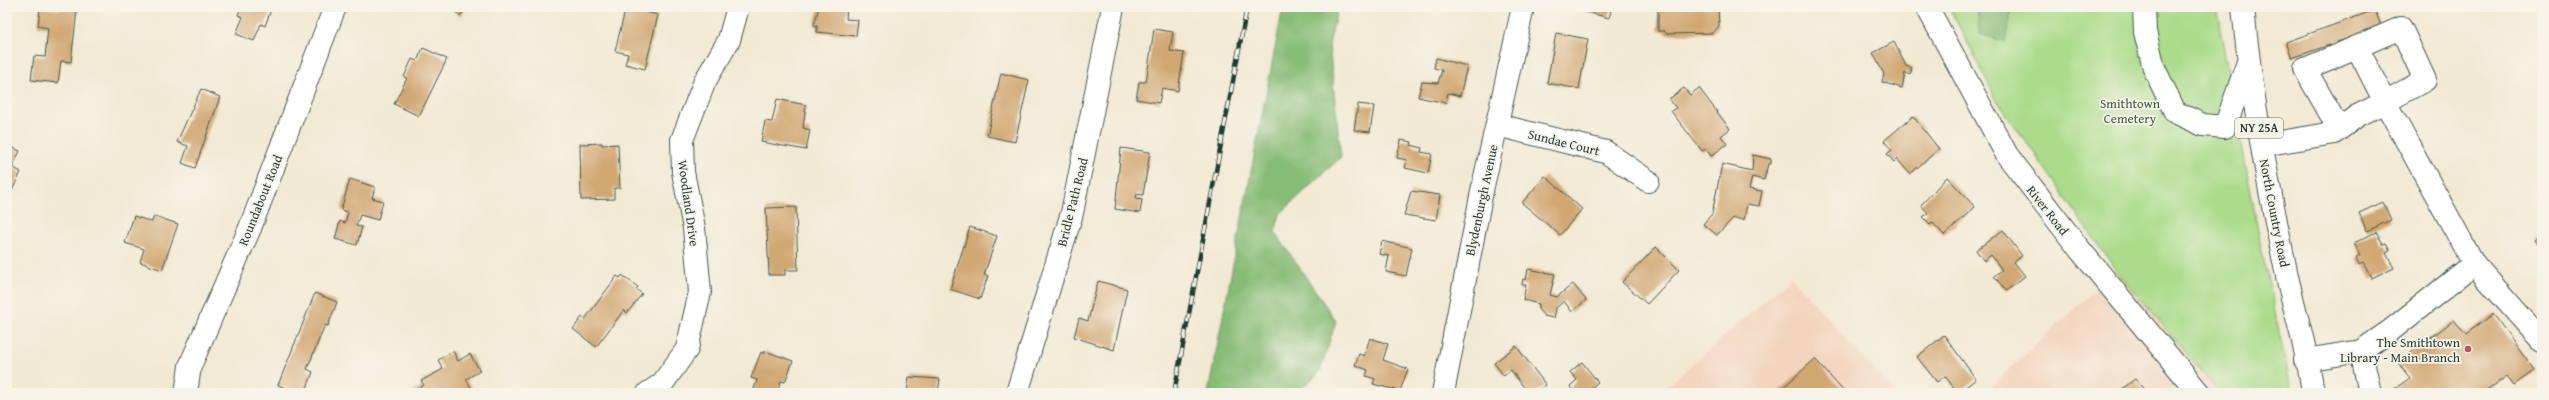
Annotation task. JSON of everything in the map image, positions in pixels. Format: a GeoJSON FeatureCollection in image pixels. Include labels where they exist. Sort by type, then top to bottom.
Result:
{"type":"FeatureCollection","features":[{"type":"Feature","properties":{"kind":"street","name":"Roundabout Road"},"geometry":{"type":"LineString","coordinates":[[186,393],[190,366],[250,228],[336,7]]}},
{"type":"Feature","properties":{"kind":"street","name":"Woodland Drive"},"geometry":{"type":"LineString","coordinates":[[648,393],[662,384],[688,349],[700,292],[694,228],[683,172],[682,140],[705,81],[730,40],[738,7]]}},
{"type":"Feature","properties":{"kind":"street","name":"Bridle Path Road"},"geometry":{"type":"LineString","coordinates":[[1017,393],[1072,213],[1113,7]]}},
{"type":"Feature","properties":{"kind":"street","name":"Blydenburgh Avenue"},"geometry":{"type":"LineString","coordinates":[[1445,384],[1497,125],[1523,7]]}},
{"type":"Feature","properties":{"kind":"street","name":"River Road"},"geometry":{"type":"LineString","coordinates":[[1927,7],[2007,155],[2081,251],[2199,393]]}},
{"type":"Feature","properties":{"kind":"street"},"geometry":{"type":"LineString","coordinates":[[2144,7],[2145,32],[2154,68],[2175,112],[2203,125],[2225,127],[2248,62]]}},
{"type":"Feature","properties":{"kind":"street","name":"North Country Road"},"geometry":{"type":"LineString","coordinates":[[2243,7],[2248,62],[2262,145],[2312,393]]}},
{"type":"Feature","properties":{"kind":"street"},"geometry":{"type":"LineString","coordinates":[[2262,145],[2334,133],[2338,129],[2426,80],[2401,28],[2305,69],[2338,129]]}},
{"type":"Feature","properties":{"kind":"street"},"geometry":{"type":"LineString","coordinates":[[2357,47],[2385,102],[2474,264],[2542,341]]}},
{"type":"Feature","properties":{"kind":"street","name":"Sundae Court"},"geometry":{"type":"LineString","coordinates":[[1497,125],[1606,152],[1648,181]]}},
{"type":"Feature","properties":{"kind":"street"},"geometry":{"type":"LineString","coordinates":[[2305,360],[2361,351],[2390,331],[2474,264]]}},
{"type":"Feature","properties":{"kind":"street"},"geometry":{"type":"LineString","coordinates":[[2361,351],[2370,393]]}},
{"type":"Feature","properties":{"kind":"street"},"geometry":{"type":"LineString","coordinates":[[1445,384],[1460,393]]}},
{"type":"Feature","properties":{"kind":"shaded area"},"geometry":{"type":"Polygon","coordinates":[[[2116,270],[2220,393],[1984,393],[2116,270]]]}},
{"type":"Feature","properties":{"kind":"shaded area"},"geometry":{"type":"Polygon","coordinates":[[[1791,277],[1895,393],[1660,393],[1791,277]]]}},
{"type":"Feature","properties":{"kind":"green space"},"geometry":{"type":"Polygon","coordinates":[[[1283,7],[1338,7],[1329,44],[1341,157],[1280,214],[1275,232],[1336,321],[1320,372],[1296,393],[1208,393],[1283,7]]]}},
{"type":"Feature","properties":{"kind":"green space","name":"Smithtown Cemetery"},"geometry":{"type":"Polygon","coordinates":[[[1949,7],[2216,7],[2261,246],[2292,393],[2220,393],[2116,270],[1996,99],[1949,7]]]}},
{"type":"Feature","properties":{"kind":"green space"},"geometry":{"type":"Polygon","coordinates":[[[1977,7],[2012,7],[2006,42],[1980,34],[1977,7]]]}},
{"type":"Feature","properties":{"kind":"building"},"geometry":{"type":"Polygon","coordinates":[[[241,7],[272,7],[265,26],[261,24],[254,41],[236,34],[243,17],[238,15],[241,7]]]}},
{"type":"Feature","properties":{"kind":"building"},"geometry":{"type":"Polygon","coordinates":[[[450,7],[468,7],[460,16],[450,7]]]}},
{"type":"Feature","properties":{"kind":"building"},"geometry":{"type":"Polygon","coordinates":[[[626,7],[658,15],[645,69],[625,64],[628,54],[615,51],[626,7]]]}},
{"type":"Feature","properties":{"kind":"building"},"geometry":{"type":"Polygon","coordinates":[[[819,7],[847,7],[846,19],[858,20],[856,36],[817,32],[817,26],[814,25],[819,7]]]}},
{"type":"Feature","properties":{"kind":"building"},"geometry":{"type":"Polygon","coordinates":[[[1569,7],[1612,7],[1609,18],[1569,7]]]}},
{"type":"Feature","properties":{"kind":"building"},"geometry":{"type":"Polygon","coordinates":[[[1668,7],[1718,7],[1719,26],[1713,33],[1667,34],[1664,31],[1658,31],[1658,9],[1667,9],[1668,7]]]}},
{"type":"Feature","properties":{"kind":"building"},"geometry":{"type":"Polygon","coordinates":[[[40,8],[77,10],[71,62],[61,61],[58,83],[31,80],[34,56],[45,57],[48,28],[38,26],[40,8]]]}},
{"type":"Feature","properties":{"kind":"building"},"geometry":{"type":"Polygon","coordinates":[[[2375,10],[2382,29],[2337,42],[2338,45],[2330,48],[2329,45],[2292,58],[2286,42],[2375,10]]]}},
{"type":"Feature","properties":{"kind":"building"},"geometry":{"type":"Polygon","coordinates":[[[1154,29],[1173,32],[1170,51],[1184,53],[1178,91],[1162,88],[1159,103],[1136,99],[1139,82],[1146,82],[1154,29]]]}},
{"type":"Feature","properties":{"kind":"building"},"geometry":{"type":"Polygon","coordinates":[[[1556,33],[1588,39],[1579,89],[1547,83],[1556,33]]]}},
{"type":"Feature","properties":{"kind":"building"},"geometry":{"type":"Polygon","coordinates":[[[1894,42],[1906,66],[1912,68],[1910,75],[1905,73],[1902,88],[1882,82],[1884,74],[1873,53],[1894,42]]]}},
{"type":"Feature","properties":{"kind":"building"},"geometry":{"type":"Polygon","coordinates":[[[423,48],[447,59],[419,116],[394,104],[407,78],[404,77],[412,59],[417,61],[423,48]]]}},
{"type":"Feature","properties":{"kind":"building"},"geometry":{"type":"Polygon","coordinates":[[[1436,58],[1467,66],[1460,96],[1448,93],[1446,103],[1418,97],[1422,82],[1438,83],[1442,70],[1434,68],[1436,58]]]}},
{"type":"Feature","properties":{"kind":"building"},"geometry":{"type":"Polygon","coordinates":[[[1001,73],[1029,80],[1015,142],[987,136],[1001,73]]]}},
{"type":"Feature","properties":{"kind":"building"},"geometry":{"type":"Polygon","coordinates":[[[1684,88],[1690,95],[1699,88],[1730,129],[1721,136],[1727,144],[1711,156],[1706,149],[1702,151],[1671,111],[1676,108],[1669,99],[1684,88]]]}},
{"type":"Feature","properties":{"kind":"building"},"geometry":{"type":"Polygon","coordinates":[[[201,89],[220,97],[195,168],[182,163],[188,146],[177,142],[201,89]]]}},
{"type":"Feature","properties":{"kind":"building"},"geometry":{"type":"Polygon","coordinates":[[[777,99],[806,105],[803,128],[810,130],[806,150],[761,142],[765,121],[772,122],[777,99]]]}},
{"type":"Feature","properties":{"kind":"building"},"geometry":{"type":"Polygon","coordinates":[[[1358,104],[1374,106],[1370,132],[1354,130],[1358,104]]]}},
{"type":"Feature","properties":{"kind":"building"},"geometry":{"type":"Polygon","coordinates":[[[1913,116],[1939,149],[1910,174],[1897,159],[1894,162],[1887,154],[1892,150],[1884,141],[1913,116]]]}},
{"type":"Feature","properties":{"kind":"building"},"geometry":{"type":"Polygon","coordinates":[[[1401,140],[1412,142],[1411,145],[1422,148],[1421,152],[1432,154],[1428,173],[1405,168],[1407,160],[1397,158],[1401,140]]]}},
{"type":"Feature","properties":{"kind":"building"},"geometry":{"type":"Polygon","coordinates":[[[602,143],[602,145],[618,144],[620,188],[614,188],[614,199],[581,200],[580,144],[602,143]]]}},
{"type":"Feature","properties":{"kind":"building"},"geometry":{"type":"Polygon","coordinates":[[[7,145],[20,151],[12,167],[21,172],[7,201],[7,145]]]}},
{"type":"Feature","properties":{"kind":"building"},"geometry":{"type":"Polygon","coordinates":[[[1121,148],[1150,152],[1143,195],[1137,194],[1136,198],[1142,199],[1140,213],[1115,209],[1121,148]]]}},
{"type":"Feature","properties":{"kind":"building"},"geometry":{"type":"Polygon","coordinates":[[[1753,155],[1771,159],[1771,164],[1768,164],[1764,180],[1752,177],[1749,189],[1762,191],[1759,206],[1747,204],[1744,220],[1733,218],[1717,235],[1703,224],[1712,214],[1722,164],[1752,171],[1753,155]]]}},
{"type":"Feature","properties":{"kind":"building"},"geometry":{"type":"Polygon","coordinates":[[[1545,176],[1582,209],[1560,235],[1522,203],[1545,176]]]}},
{"type":"Feature","properties":{"kind":"building"},"geometry":{"type":"Polygon","coordinates":[[[1947,177],[1975,207],[1944,235],[1932,222],[1930,224],[1923,217],[1928,213],[1921,205],[1947,177]]]}},
{"type":"Feature","properties":{"kind":"building"},"geometry":{"type":"Polygon","coordinates":[[[350,179],[375,187],[372,198],[383,201],[378,220],[360,215],[356,226],[362,227],[357,245],[335,239],[340,221],[345,223],[348,212],[341,210],[350,179]]]}},
{"type":"Feature","properties":{"kind":"building"},"geometry":{"type":"Polygon","coordinates":[[[1411,191],[1440,195],[1436,220],[1404,215],[1411,191]]]}},
{"type":"Feature","properties":{"kind":"building"},"geometry":{"type":"Polygon","coordinates":[[[2383,202],[2391,220],[2367,231],[2359,213],[2383,202]]]}},
{"type":"Feature","properties":{"kind":"building"},"geometry":{"type":"Polygon","coordinates":[[[796,207],[798,270],[785,270],[785,275],[769,275],[766,208],[796,207]]]}},
{"type":"Feature","properties":{"kind":"building"},"geometry":{"type":"Polygon","coordinates":[[[134,216],[152,222],[154,216],[178,224],[162,270],[140,262],[144,249],[125,243],[134,216]]]}},
{"type":"Feature","properties":{"kind":"building"},"geometry":{"type":"Polygon","coordinates":[[[970,227],[997,236],[984,275],[988,276],[980,299],[950,289],[970,227]]]}},
{"type":"Feature","properties":{"kind":"building"},"geometry":{"type":"Polygon","coordinates":[[[2003,230],[2022,256],[2014,262],[2025,276],[2006,291],[1994,276],[2002,270],[1991,255],[1984,261],[1976,250],[2003,230]]]}},
{"type":"Feature","properties":{"kind":"building"},"geometry":{"type":"Polygon","coordinates":[[[2376,232],[2383,245],[2386,244],[2390,251],[2386,253],[2394,268],[2372,279],[2363,263],[2359,265],[2356,257],[2360,255],[2354,243],[2376,232]]]}},
{"type":"Feature","properties":{"kind":"building"},"geometry":{"type":"Polygon","coordinates":[[[2542,235],[2542,249],[2535,240],[2542,235]]]}},
{"type":"Feature","properties":{"kind":"building"},"geometry":{"type":"Polygon","coordinates":[[[1382,241],[1412,248],[1406,276],[1386,272],[1389,256],[1379,254],[1382,241]]]}},
{"type":"Feature","properties":{"kind":"building"},"geometry":{"type":"Polygon","coordinates":[[[1656,247],[1679,270],[1647,304],[1622,282],[1656,247]]]}},
{"type":"Feature","properties":{"kind":"building"},"geometry":{"type":"Polygon","coordinates":[[[1528,269],[1555,274],[1550,295],[1557,297],[1573,284],[1586,300],[1572,312],[1564,301],[1556,308],[1554,318],[1544,316],[1538,309],[1539,304],[1523,300],[1526,285],[1522,285],[1523,279],[1526,280],[1528,269]]]}},
{"type":"Feature","properties":{"kind":"building"},"geometry":{"type":"Polygon","coordinates":[[[622,275],[638,287],[636,289],[642,294],[627,313],[624,310],[596,347],[573,329],[582,317],[585,319],[617,276],[620,278],[622,275]]]}},
{"type":"Feature","properties":{"kind":"building"},"geometry":{"type":"Polygon","coordinates":[[[1098,281],[1127,289],[1114,350],[1074,337],[1079,318],[1088,321],[1098,281]]]}},
{"type":"Feature","properties":{"kind":"building"},"geometry":{"type":"Polygon","coordinates":[[[315,293],[337,302],[328,326],[325,325],[307,369],[313,372],[305,393],[299,393],[278,385],[315,293]]]}},
{"type":"Feature","properties":{"kind":"building","name":"The Smithtown Library - Main Branch"},"geometry":{"type":"Polygon","coordinates":[[[2493,314],[2535,370],[2514,385],[2507,376],[2484,393],[2397,393],[2394,389],[2410,378],[2398,363],[2454,320],[2466,334],[2493,314]]]}},
{"type":"Feature","properties":{"kind":"building"},"geometry":{"type":"Polygon","coordinates":[[[1944,335],[1976,379],[1958,393],[1945,376],[1937,382],[1917,357],[1944,335]]]}},
{"type":"Feature","properties":{"kind":"building"},"geometry":{"type":"Polygon","coordinates":[[[1370,338],[1388,344],[1383,360],[1408,369],[1400,391],[1373,384],[1375,379],[1366,376],[1368,370],[1355,365],[1359,354],[1364,356],[1370,338]]]}},
{"type":"Feature","properties":{"kind":"building"},"geometry":{"type":"Polygon","coordinates":[[[1516,346],[1546,385],[1535,393],[1528,393],[1511,370],[1504,376],[1494,363],[1516,346]]]}},
{"type":"Feature","properties":{"kind":"building"},"geometry":{"type":"Polygon","coordinates":[[[453,351],[458,361],[470,354],[480,371],[466,379],[472,389],[466,393],[410,393],[424,385],[421,381],[443,369],[438,360],[453,351]]]}},
{"type":"Feature","properties":{"kind":"building"},"geometry":{"type":"Polygon","coordinates":[[[765,351],[793,361],[785,382],[781,381],[777,393],[753,392],[757,380],[751,378],[761,352],[765,354],[765,351]]]}},
{"type":"Feature","properties":{"kind":"building"},"geometry":{"type":"Polygon","coordinates":[[[1815,359],[1845,393],[1777,393],[1815,359]]]}},
{"type":"Feature","properties":{"kind":"building"},"geometry":{"type":"Polygon","coordinates":[[[1582,362],[1598,382],[1586,393],[1576,393],[1570,386],[1577,380],[1570,372],[1582,362]]]}},
{"type":"Feature","properties":{"kind":"building"},"geometry":{"type":"Polygon","coordinates":[[[909,377],[940,379],[938,393],[907,393],[909,377]]]}},
{"type":"Feature","properties":{"kind":"building"},"geometry":{"type":"Polygon","coordinates":[[[2135,379],[2147,393],[2117,393],[2135,379]]]}},
{"type":"Feature","properties":{"kind":"railway"},"geometry":{"type":"LineString","coordinates":[[1174,393],[1247,7]]}},
{"type":"Feature","properties":{"kind":"place","name":"The Smithtown Library - Main Branch"},"geometry":{"type":"Point","coordinates":[2468,349]}}]}
